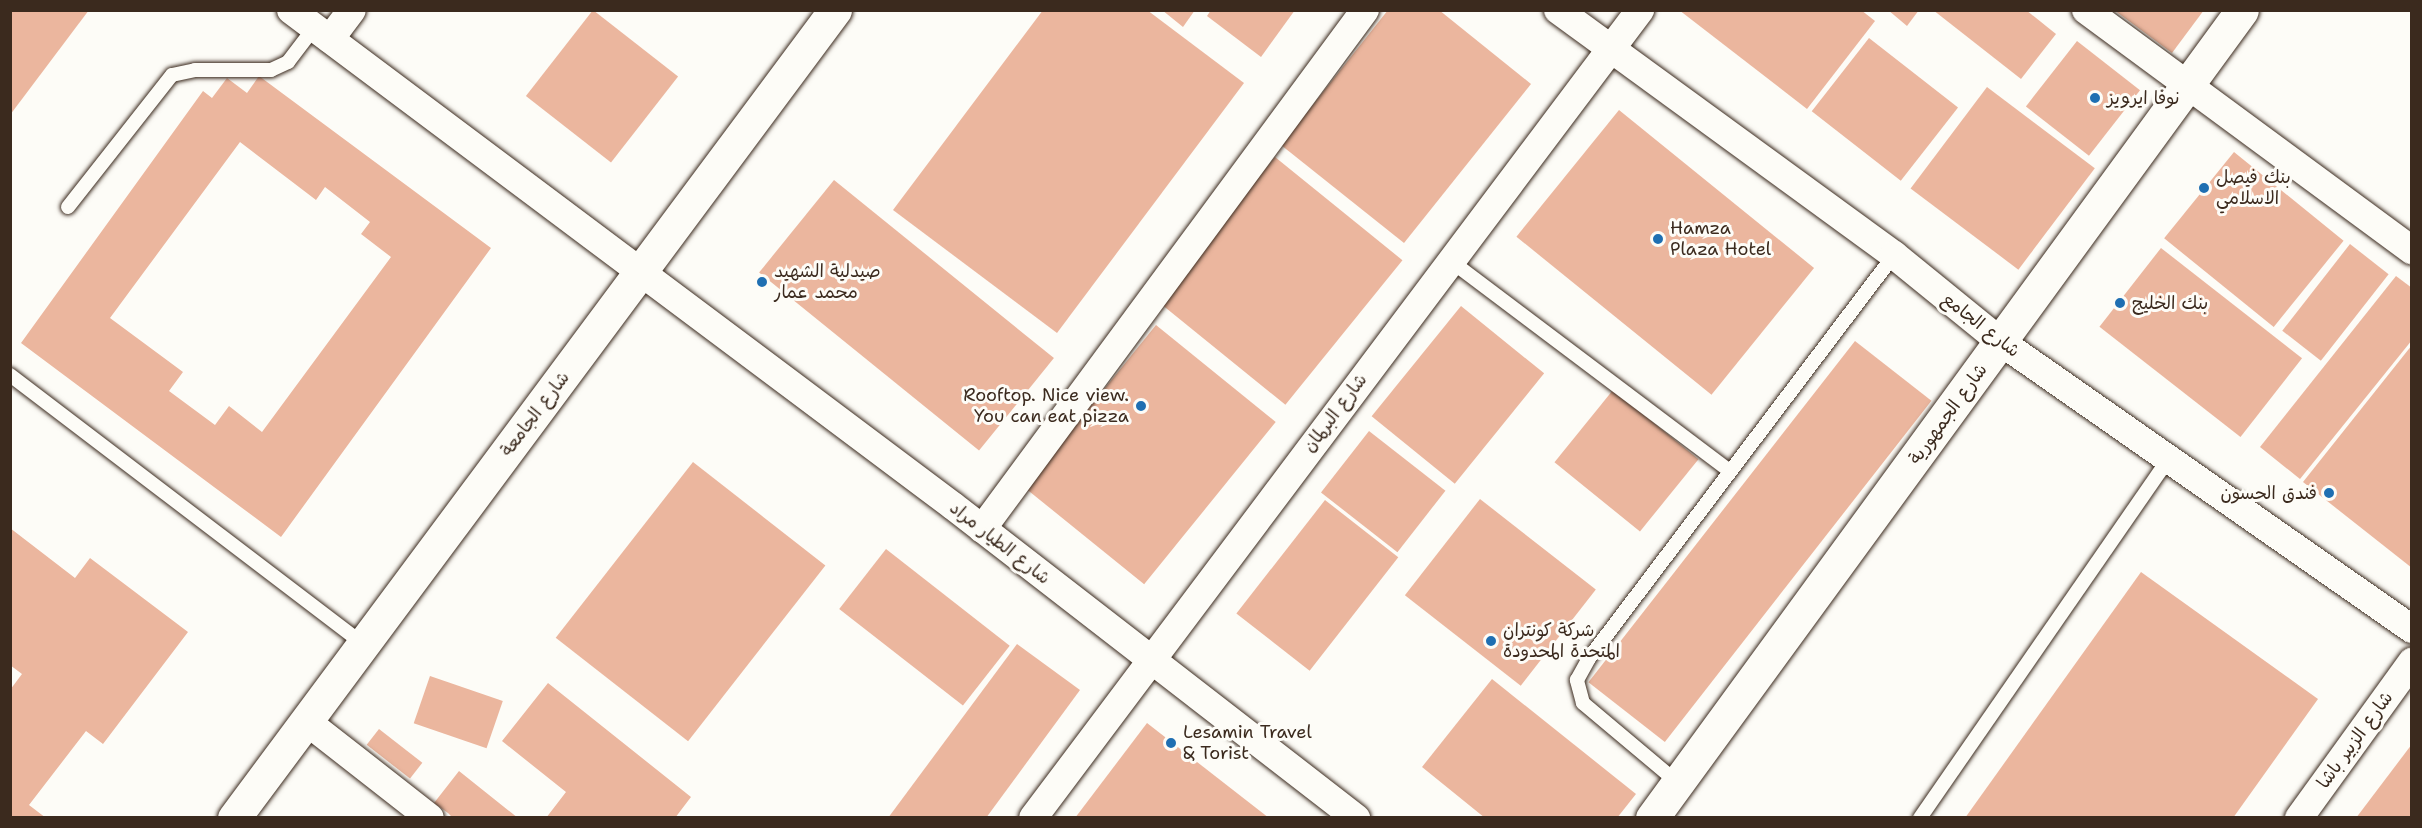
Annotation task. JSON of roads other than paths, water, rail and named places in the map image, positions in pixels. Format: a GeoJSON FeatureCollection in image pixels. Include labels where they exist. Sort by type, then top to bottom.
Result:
{"type":"FeatureCollection","features":[{"type":"Feature","properties":{"kind":"main road","name":"شارع الجامعة"},"geometry":{"type":"LineString","coordinates":[[234,818],[836,10]]}},
{"type":"Feature","properties":{"kind":"main road","name":"شارع الجمهورية"},"geometry":{"type":"LineString","coordinates":[[1652,818],[2242,10]]}},
{"type":"Feature","properties":{"kind":"street","name":"شارع الطيار مراد"},"geometry":{"type":"LineString","coordinates":[[291,10],[982,529],[1356,818]]}},
{"type":"Feature","properties":{"kind":"street"},"geometry":{"type":"LineString","coordinates":[[322,34],[352,10]]}},
{"type":"Feature","properties":{"kind":"street"},"geometry":{"type":"LineString","coordinates":[[982,529],[1365,10]]}},
{"type":"Feature","properties":{"kind":"street","name":"شارع الجامع"},"geometry":{"type":"LineString","coordinates":[[1558,10],[1894,255],[2001,342],[2170,457],[2412,629]]}},
{"type":"Feature","properties":{"kind":"street","name":"شارع البرلمان"},"geometry":{"type":"LineString","coordinates":[[1033,818],[1149,659],[1640,10]]}},
{"type":"Feature","properties":{"kind":"street"},"geometry":{"type":"LineString","coordinates":[[2086,10],[2412,250]]}},
{"type":"Feature","properties":{"kind":"street","name":"شارع الزبير باشا"},"geometry":{"type":"LineString","coordinates":[[2299,818],[2412,662]]}},
{"type":"Feature","properties":{"kind":"street"},"geometry":{"type":"LineString","coordinates":[[306,721],[430,818]]}},
{"type":"Feature","properties":{"kind":"lane"},"geometry":{"type":"LineString","coordinates":[[68,207],[172,75],[195,70],[272,70],[288,62],[322,34]]}},
{"type":"Feature","properties":{"kind":"lane"},"geometry":{"type":"LineString","coordinates":[[1677,783],[1583,703],[1577,680],[1590,657],[1894,255]]}},
{"type":"Feature","properties":{"kind":"lane"},"geometry":{"type":"LineString","coordinates":[[1451,261],[1730,471]]}},
{"type":"Feature","properties":{"kind":"lane"},"geometry":{"type":"LineString","coordinates":[[10,375],[363,644]]}},
{"type":"Feature","properties":{"kind":"lane"},"geometry":{"type":"LineString","coordinates":[[1920,818],[2170,457]]}},
{"type":"Feature","properties":{"kind":"place","name":"نوفا ايرويز"},"geometry":{"type":"Point","coordinates":[2095,98]}},
{"type":"Feature","properties":{"kind":"place","name":"بنك فيصل الاسلامي"},"geometry":{"type":"Point","coordinates":[2204,188]}},
{"type":"Feature","properties":{"kind":"place","name":"Hamza Plaza Hotel"},"geometry":{"type":"Point","coordinates":[1658,239]}},
{"type":"Feature","properties":{"kind":"place","name":"صيدلية الشهيد محمد عمار"},"geometry":{"type":"Point","coordinates":[762,282]}},
{"type":"Feature","properties":{"kind":"place","name":"بنك الخليج"},"geometry":{"type":"Point","coordinates":[2120,303]}},
{"type":"Feature","properties":{"kind":"place","name":"Rooftop. Nice view. You can eat pizza"},"geometry":{"type":"Point","coordinates":[1141,406]}},
{"type":"Feature","properties":{"kind":"place","name":"فندق الحسون"},"geometry":{"type":"Point","coordinates":[2329,493]}},
{"type":"Feature","properties":{"kind":"place","name":"شركة كونتران المتحدة المحدودة"},"geometry":{"type":"Point","coordinates":[1491,641]}},
{"type":"Feature","properties":{"kind":"place","name":"Lesamin Travel & Torist"},"geometry":{"type":"Point","coordinates":[1171,743]}}]}
